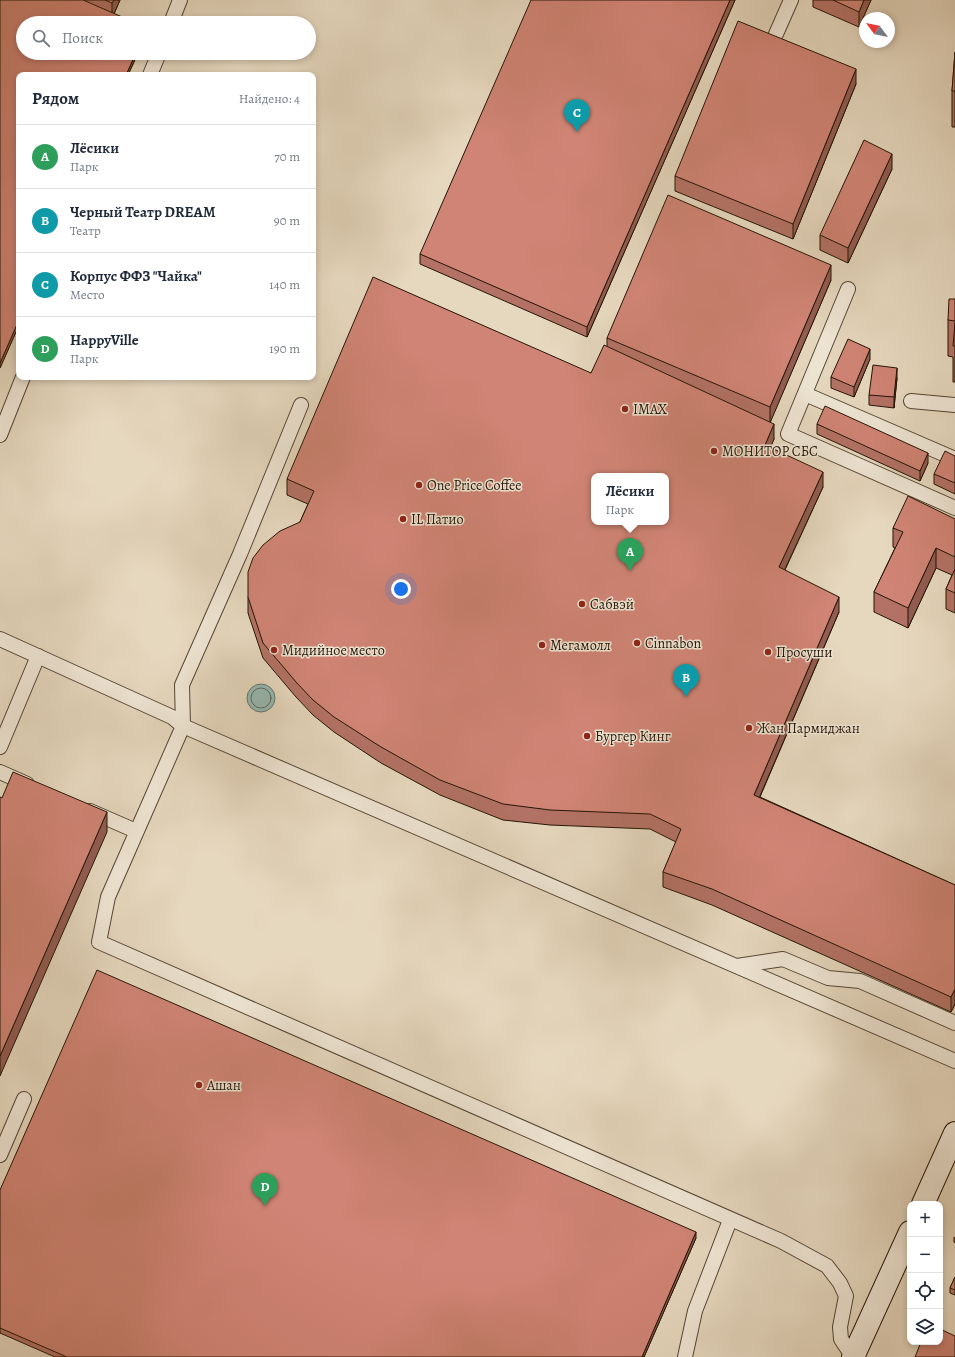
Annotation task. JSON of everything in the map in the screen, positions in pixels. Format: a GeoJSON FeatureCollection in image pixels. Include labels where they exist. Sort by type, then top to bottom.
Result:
{"type":"FeatureCollection","features":[{"type":"Feature","properties":{"kind":"main road"},"geometry":{"type":"LineString","coordinates":[[924,1201],[955,1134]]}},
{"type":"Feature","properties":{"kind":"main road"},"geometry":{"type":"LineString","coordinates":[[853,1357],[908,1237]]}},
{"type":"Feature","properties":{"kind":"lane"},"geometry":{"type":"LineString","coordinates":[[174,16],[180,0]]}},
{"type":"Feature","properties":{"kind":"lane"},"geometry":{"type":"LineString","coordinates":[[776,34],[791,0]]}},
{"type":"Feature","properties":{"kind":"lane"},"geometry":{"type":"LineString","coordinates":[[151,72],[156,60]]}},
{"type":"Feature","properties":{"kind":"lane"},"geometry":{"type":"LineString","coordinates":[[848,289],[788,434],[955,508]]}},
{"type":"Feature","properties":{"kind":"lane"},"geometry":{"type":"LineString","coordinates":[[0,435],[22,380]]}},
{"type":"Feature","properties":{"kind":"lane"},"geometry":{"type":"LineString","coordinates":[[805,394],[955,458]]}},
{"type":"Feature","properties":{"kind":"lane"},"geometry":{"type":"LineString","coordinates":[[911,401],[955,405]]}},
{"type":"Feature","properties":{"kind":"lane"},"geometry":{"type":"LineString","coordinates":[[301,404],[240,554],[182,685],[183,726],[108,897],[99,942],[782,1242],[827,1266],[840,1283],[846,1296],[840,1328],[841,1340],[853,1357]]}},
{"type":"Feature","properties":{"kind":"lane"},"geometry":{"type":"LineString","coordinates":[[0,639],[172,717],[183,726],[955,1061]]}},
{"type":"Feature","properties":{"kind":"lane"},"geometry":{"type":"LineString","coordinates":[[0,747],[38,656]]}},
{"type":"Feature","properties":{"kind":"lane"},"geometry":{"type":"LineString","coordinates":[[0,772],[40,789]]}},
{"type":"Feature","properties":{"kind":"lane"},"geometry":{"type":"LineString","coordinates":[[78,806],[136,831]]}},
{"type":"Feature","properties":{"kind":"lane"},"geometry":{"type":"LineString","coordinates":[[736,966],[783,959],[828,978],[860,980],[955,1023]]}},
{"type":"Feature","properties":{"kind":"lane"},"geometry":{"type":"LineString","coordinates":[[0,1155],[24,1099]]}},
{"type":"Feature","properties":{"kind":"lane"},"geometry":{"type":"LineString","coordinates":[[685,1357],[695,1311],[730,1220]]}},
{"type":"Feature","properties":{"kind":"water"},"geometry":{"type":"Polygon","coordinates":[[[261,684],[271,688],[275,698],[271,708],[261,712],[251,708],[247,698],[251,688],[261,684]]]}},
{"type":"Feature","properties":{"kind":"building"},"geometry":{"type":"Polygon","coordinates":[[[0,0],[83,0],[120,16],[16,16],[16,60],[133,60],[127,72],[16,72],[16,327],[0,363],[0,0]]]}},
{"type":"Feature","properties":{"kind":"building"},"geometry":{"type":"Polygon","coordinates":[[[105,0],[114,0],[112,3],[105,0]]]}},
{"type":"Feature","properties":{"kind":"building"},"geometry":{"type":"Polygon","coordinates":[[[531,0],[730,0],[587,327],[420,254],[531,0]]]}},
{"type":"Feature","properties":{"kind":"building"},"geometry":{"type":"Polygon","coordinates":[[[833,0],[864,0],[859,12],[833,0]]]}},
{"type":"Feature","properties":{"kind":"building"},"geometry":{"type":"Polygon","coordinates":[[[738,21],[856,69],[793,224],[675,176],[738,21]]]}},
{"type":"Feature","properties":{"kind":"building"},"geometry":{"type":"Polygon","coordinates":[[[955,52],[955,91],[952,91],[955,52]]]}},
{"type":"Feature","properties":{"kind":"building"},"geometry":{"type":"Polygon","coordinates":[[[864,140],[892,154],[848,248],[820,235],[864,140]]]}},
{"type":"Feature","properties":{"kind":"building"},"geometry":{"type":"Polygon","coordinates":[[[668,195],[831,265],[770,407],[607,338],[668,195]]]}},
{"type":"Feature","properties":{"kind":"building","name":"Мегамолл"},"geometry":{"type":"Polygon","coordinates":[[[373,277],[591,373],[604,345],[774,424],[765,445],[823,472],[779,567],[839,597],[754,795],[955,885],[955,989],[951,997],[712,889],[663,872],[681,829],[650,814],[550,810],[503,804],[440,780],[381,747],[334,717],[313,700],[263,643],[248,597],[248,572],[253,558],[263,545],[280,531],[300,522],[314,491],[287,479],[373,277]]]}},
{"type":"Feature","properties":{"kind":"building"},"geometry":{"type":"Polygon","coordinates":[[[949,299],[955,299],[955,321],[948,320],[949,299]]]}},
{"type":"Feature","properties":{"kind":"building"},"geometry":{"type":"Polygon","coordinates":[[[955,323],[955,346],[953,346],[955,323]]]}},
{"type":"Feature","properties":{"kind":"building"},"geometry":{"type":"Polygon","coordinates":[[[848,339],[870,349],[854,387],[831,377],[848,339]]]}},
{"type":"Feature","properties":{"kind":"building"},"geometry":{"type":"Polygon","coordinates":[[[873,365],[897,368],[894,397],[869,395],[873,365]]]}},
{"type":"Feature","properties":{"kind":"building"},"geometry":{"type":"Polygon","coordinates":[[[825,406],[928,453],[920,471],[817,424],[825,406]]]}},
{"type":"Feature","properties":{"kind":"building"},"geometry":{"type":"Polygon","coordinates":[[[945,451],[955,456],[955,483],[934,474],[945,451]]]}},
{"type":"Feature","properties":{"kind":"building"},"geometry":{"type":"Polygon","coordinates":[[[908,496],[955,519],[955,557],[936,548],[908,608],[874,592],[903,532],[893,528],[908,496]]]}},
{"type":"Feature","properties":{"kind":"building"},"geometry":{"type":"Polygon","coordinates":[[[955,569],[955,593],[946,589],[955,569]]]}},
{"type":"Feature","properties":{"kind":"building"},"geometry":{"type":"Polygon","coordinates":[[[13,772],[107,812],[0,1056],[0,797],[2,798],[13,772]]]}},
{"type":"Feature","properties":{"kind":"building","name":"Ашан"},"geometry":{"type":"Polygon","coordinates":[[[97,970],[696,1232],[642,1357],[67,1357],[0,1328],[0,1190],[97,970]]]}},
{"type":"Feature","properties":{"kind":"building"},"geometry":{"type":"Polygon","coordinates":[[[955,1277],[955,1290],[950,1288],[955,1277]]]}},
{"type":"Feature","properties":{"kind":"building"},"geometry":{"type":"Polygon","coordinates":[[[943,1330],[955,1336],[955,1357],[915,1357],[920,1345],[943,1345],[943,1330]]]}},
{"type":"Feature","properties":{"kind":"place","name":"Корпус ФФЗ \"Чайка\""},"geometry":{"type":"Point","coordinates":[577,132]}},
{"type":"Feature","properties":{"kind":"place","name":"IMAX"},"geometry":{"type":"Point","coordinates":[625,409]}},
{"type":"Feature","properties":{"kind":"place","name":"МОНИТОР СБС"},"geometry":{"type":"Point","coordinates":[714,451]}},
{"type":"Feature","properties":{"kind":"place","name":"One Price Coffee"},"geometry":{"type":"Point","coordinates":[419,485]}},
{"type":"Feature","properties":{"kind":"place","name":"IL Патио"},"geometry":{"type":"Point","coordinates":[403,519]}},
{"type":"Feature","properties":{"kind":"place","name":"Лёсики"},"geometry":{"type":"Point","coordinates":[630,571]}},
{"type":"Feature","properties":{"kind":"place","name":"Сабвэй"},"geometry":{"type":"Point","coordinates":[582,604]}},
{"type":"Feature","properties":{"kind":"place","name":"Cinnabon"},"geometry":{"type":"Point","coordinates":[637,643]}},
{"type":"Feature","properties":{"kind":"place","name":"Мегамолл"},"geometry":{"type":"Point","coordinates":[542,645]}},
{"type":"Feature","properties":{"kind":"place","name":"Мидийное место"},"geometry":{"type":"Point","coordinates":[274,650]}},
{"type":"Feature","properties":{"kind":"place","name":"Просуши"},"geometry":{"type":"Point","coordinates":[768,652]}},
{"type":"Feature","properties":{"kind":"place","name":"Черный Театр DREAM"},"geometry":{"type":"Point","coordinates":[686,697]}},
{"type":"Feature","properties":{"kind":"place","name":"Жан Пармиджан"},"geometry":{"type":"Point","coordinates":[749,728]}},
{"type":"Feature","properties":{"kind":"place","name":"Бургер Кинг"},"geometry":{"type":"Point","coordinates":[587,736]}},
{"type":"Feature","properties":{"kind":"place","name":"Ашан"},"geometry":{"type":"Point","coordinates":[199,1085]}},
{"type":"Feature","properties":{"kind":"place","name":"HappyVille"},"geometry":{"type":"Point","coordinates":[265,1206]}}]}
